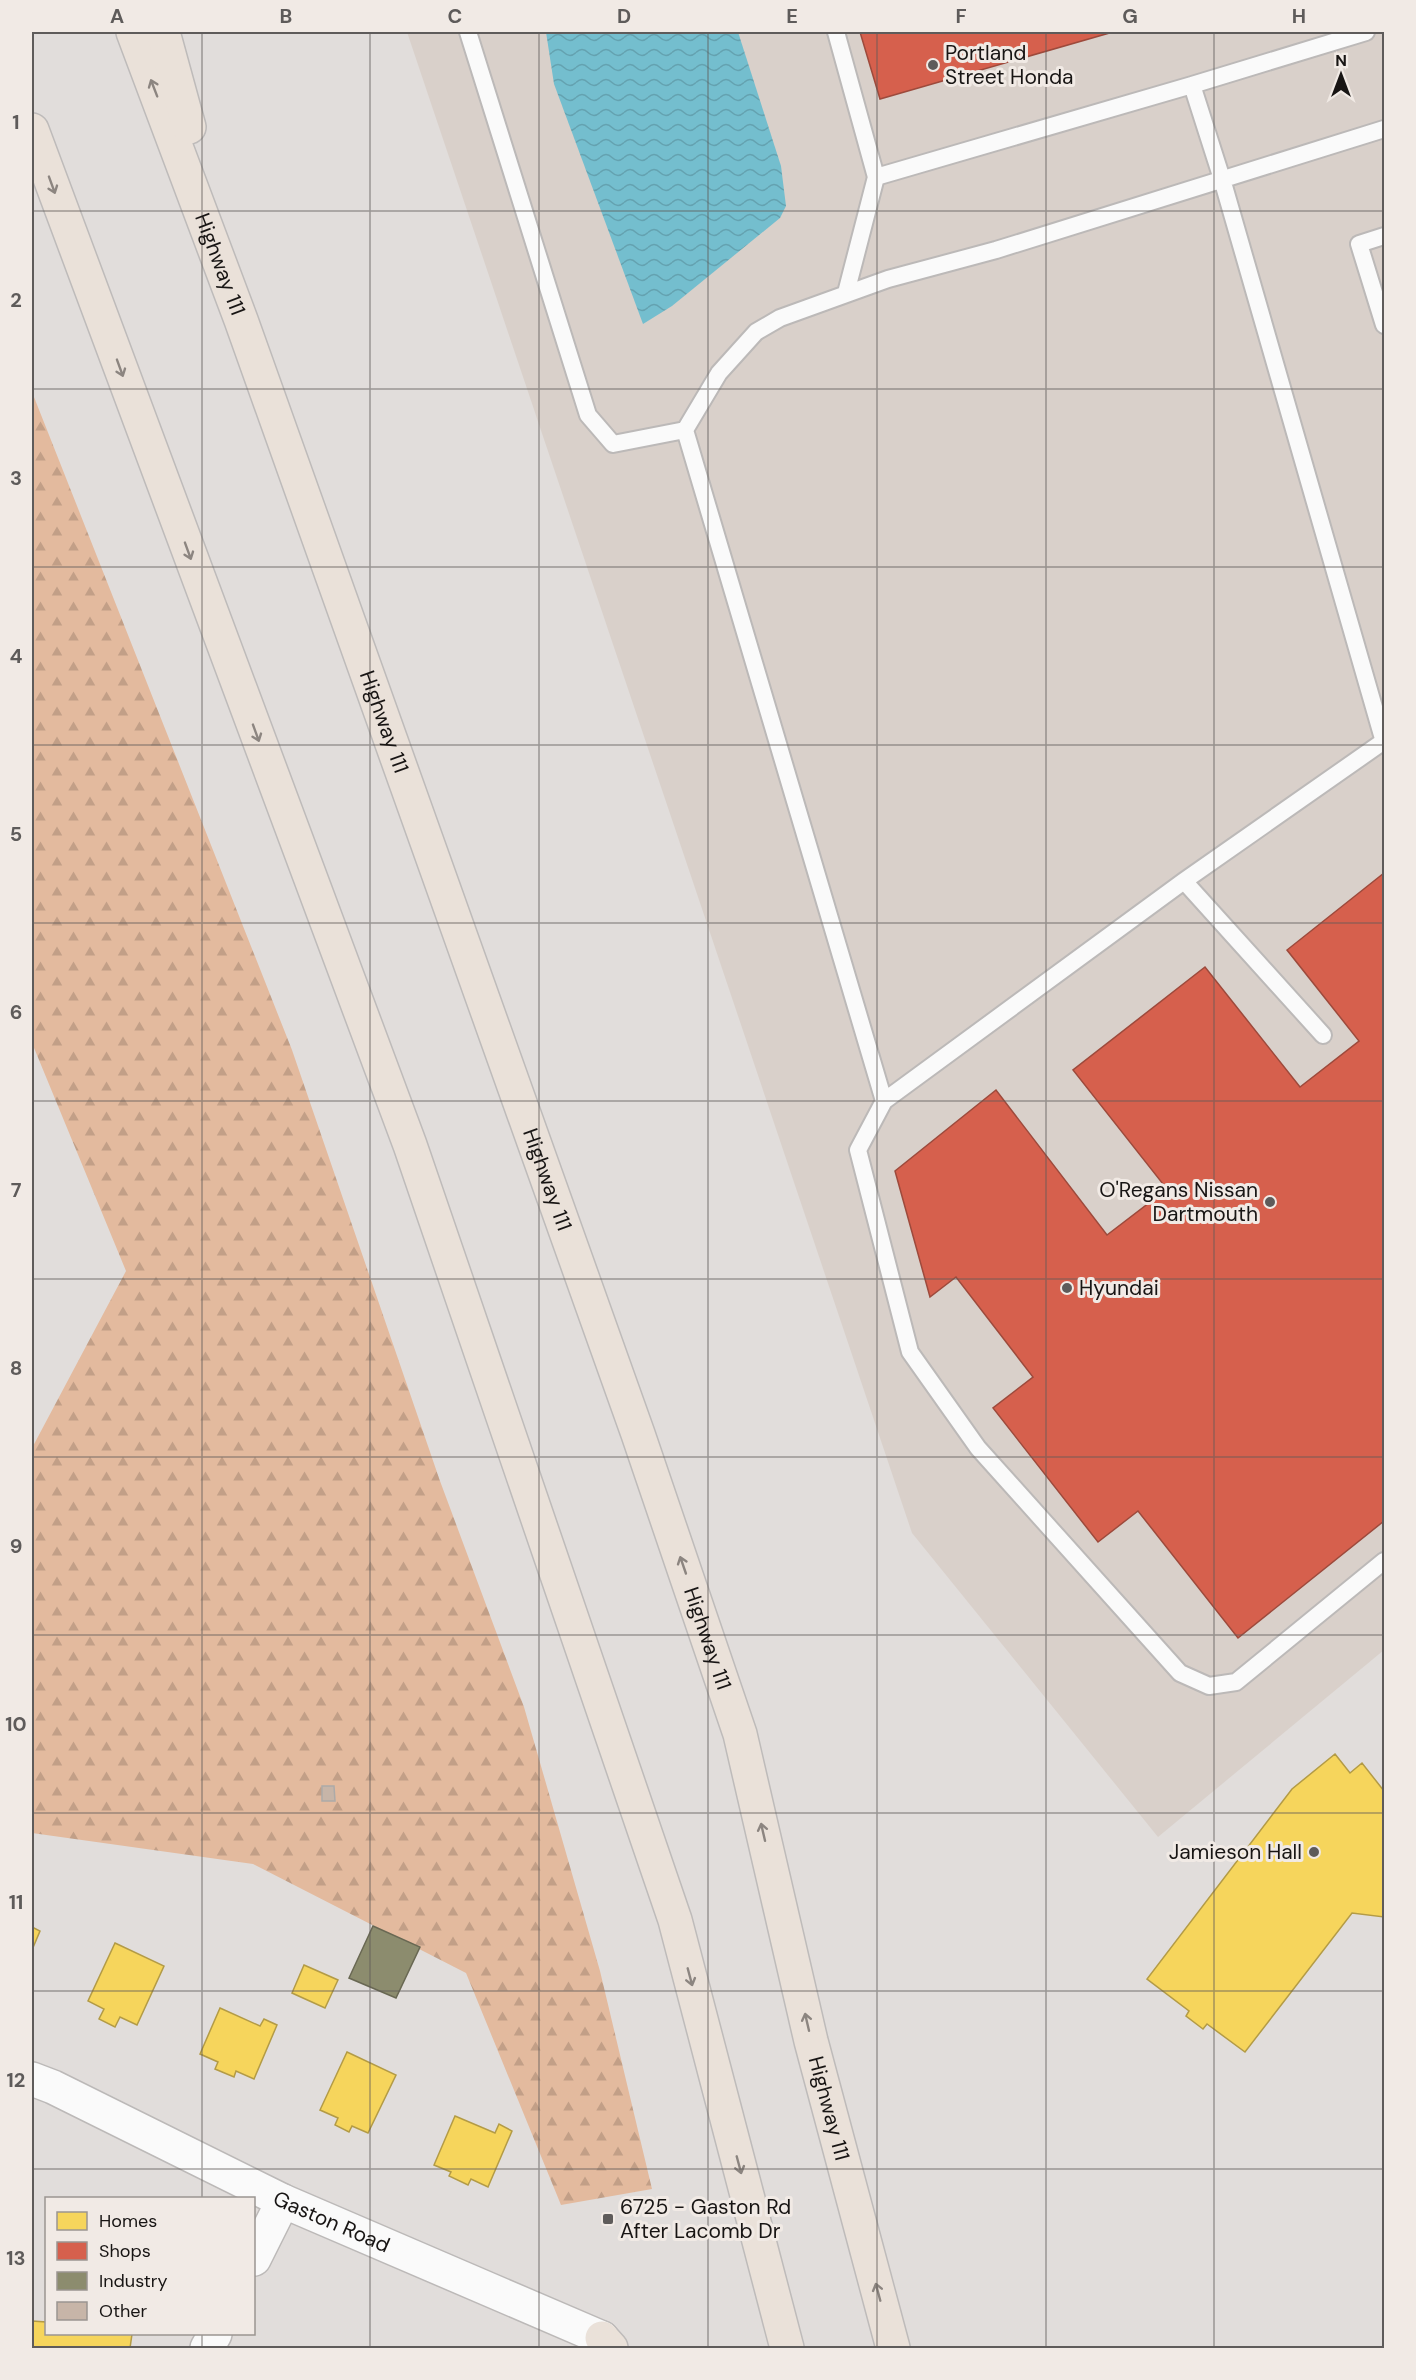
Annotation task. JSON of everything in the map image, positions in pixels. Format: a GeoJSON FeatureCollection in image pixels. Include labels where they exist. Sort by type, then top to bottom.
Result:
{"type":"FeatureCollection","features":[{"type":"Feature","properties":{"kind":"highway","name":"Highway 111"},"geometry":{"type":"LineString","coordinates":[[133,32],[241,320],[634,1422],[740,1734],[811,2041],[893,2349]]}},
{"type":"Feature","properties":{"kind":"highway"},"geometry":{"type":"LineString","coordinates":[[164,32],[241,320]]}},
{"type":"Feature","properties":{"kind":"highway"},"geometry":{"type":"LineString","coordinates":[[32,130],[410,1145],[671,1909],[787,2349]]}},
{"type":"Feature","properties":{"kind":"street","name":"Gaston Road"},"geometry":{"type":"LineString","coordinates":[[32,2079],[283,2200],[607,2343]]}},
{"type":"Feature","properties":{"kind":"street"},"geometry":{"type":"LineString","coordinates":[[255,2257],[283,2200]]}},
{"type":"Feature","properties":{"kind":"street"},"geometry":{"type":"LineString","coordinates":[[207,2349],[214,2335]]}},
{"type":"Feature","properties":{"kind":"lane"},"geometry":{"type":"LineString","coordinates":[[468,32],[588,415],[613,444],[685,430]]}},
{"type":"Feature","properties":{"kind":"lane"},"geometry":{"type":"LineString","coordinates":[[836,32],[876,177],[846,292]]}},
{"type":"Feature","properties":{"kind":"lane"},"geometry":{"type":"LineString","coordinates":[[876,177],[1192,85],[1334,36],[1366,32]]}},
{"type":"Feature","properties":{"kind":"lane"},"geometry":{"type":"LineString","coordinates":[[1192,85],[1222,179],[1384,742],[1184,881],[884,1101],[858,1150],[910,1352],[978,1448],[1180,1673],[1209,1686],[1236,1682],[1384,1561]]}},
{"type":"Feature","properties":{"kind":"lane"},"geometry":{"type":"LineString","coordinates":[[884,1101],[685,430],[719,373],[756,332],[780,318],[846,292],[1017,243],[1384,129]]}},
{"type":"Feature","properties":{"kind":"lane"},"geometry":{"type":"LineString","coordinates":[[1384,236],[1359,244],[1384,325]]}},
{"type":"Feature","properties":{"kind":"lane"},"geometry":{"type":"LineString","coordinates":[[1184,881],[1323,1035]]}},
{"type":"Feature","properties":{"kind":"shaded area"},"geometry":{"type":"Polygon","coordinates":[[[407,32],[1384,32],[1384,1650],[1158,1837],[912,1533],[407,32]]]}},
{"type":"Feature","properties":{"kind":"green space"},"geometry":{"type":"Polygon","coordinates":[[[32,392],[292,1050],[440,1481],[524,1707],[600,1971],[652,2189],[561,2205],[466,1973],[253,1864],[32,1833],[32,1448],[126,1271],[32,1043],[32,392]]]}},
{"type":"Feature","properties":{"kind":"water"},"geometry":{"type":"Polygon","coordinates":[[[546,32],[738,32],[781,166],[786,206],[780,218],[672,306],[643,324],[554,84],[546,32]]]}},
{"type":"Feature","properties":{"kind":"building: Homes","name":"Jamieson Hall"},"geometry":{"type":"Polygon","coordinates":[[[1335,1754],[1350,1773],[1362,1763],[1384,1791],[1384,1917],[1352,1913],[1245,2052],[1207,2024],[1203,2029],[1186,2016],[1189,2011],[1147,1979],[1292,1789],[1335,1754]]]}},
{"type":"Feature","properties":{"kind":"building: Homes"},"geometry":{"type":"Polygon","coordinates":[[[32,1927],[40,1931],[32,1950],[32,1927]]]}},
{"type":"Feature","properties":{"kind":"building: Homes"},"geometry":{"type":"Polygon","coordinates":[[[115,1943],[164,1966],[137,2025],[120,2017],[115,2027],[99,2019],[104,2009],[88,2001],[115,1943]]]}},
{"type":"Feature","properties":{"kind":"building: Homes"},"geometry":{"type":"Polygon","coordinates":[[[304,1965],[338,1980],[325,2008],[292,1993],[304,1965]]]}},
{"type":"Feature","properties":{"kind":"building: Homes"},"geometry":{"type":"Polygon","coordinates":[[[220,2008],[260,2026],[264,2019],[277,2025],[254,2079],[236,2071],[234,2077],[215,2069],[218,2062],[200,2054],[220,2008]]]}},
{"type":"Feature","properties":{"kind":"building: Homes"},"geometry":{"type":"Polygon","coordinates":[[[347,2052],[396,2075],[368,2133],[352,2126],[349,2132],[335,2125],[338,2118],[320,2110],[347,2052]]]}},
{"type":"Feature","properties":{"kind":"building: Homes"},"geometry":{"type":"Polygon","coordinates":[[[455,2116],[495,2133],[499,2124],[512,2131],[488,2187],[471,2179],[468,2185],[449,2176],[451,2172],[434,2165],[455,2116]]]}},
{"type":"Feature","properties":{"kind":"building: Homes"},"geometry":{"type":"Polygon","coordinates":[[[32,2321],[45,2322],[45,2335],[132,2335],[130,2348],[32,2348],[32,2321]]]}},
{"type":"Feature","properties":{"kind":"building: Shops","name":"Portland Street Honda"},"geometry":{"type":"Polygon","coordinates":[[[860,32],[1113,32],[880,99],[860,32]]]}},
{"type":"Feature","properties":{"kind":"building: Shops"},"geometry":{"type":"Polygon","coordinates":[[[1384,873],[1384,1521],[1238,1638],[1138,1511],[1098,1542],[993,1408],[1033,1377],[956,1277],[930,1297],[895,1171],[996,1090],[1107,1235],[1167,1189],[1073,1070],[1205,967],[1300,1087],[1359,1041],[1287,950],[1384,873]]]}},
{"type":"Feature","properties":{"kind":"building: Industry"},"geometry":{"type":"Polygon","coordinates":[[[373,1926],[420,1947],[396,1998],[349,1978],[373,1926]]]}},
{"type":"Feature","properties":{"kind":"building: Other"},"geometry":{"type":"Polygon","coordinates":[[[322,1786],[334,1786],[335,1801],[322,1801],[322,1786]]]}},
{"type":"Feature","properties":{"kind":"place","name":"Portland Street Honda"},"geometry":{"type":"Point","coordinates":[933,65]}},
{"type":"Feature","properties":{"kind":"place","name":"O'Regans Nissan Dartmouth"},"geometry":{"type":"Point","coordinates":[1270,1202]}},
{"type":"Feature","properties":{"kind":"place","name":"Hyundai"},"geometry":{"type":"Point","coordinates":[1067,1288]}},
{"type":"Feature","properties":{"kind":"place","name":"Jamieson Hall"},"geometry":{"type":"Point","coordinates":[1314,1852]}},
{"type":"Feature","properties":{"kind":"place","name":"6725 - Gaston Rd After Lacomb Dr"},"geometry":{"type":"Point","coordinates":[608,2219]}}]}
